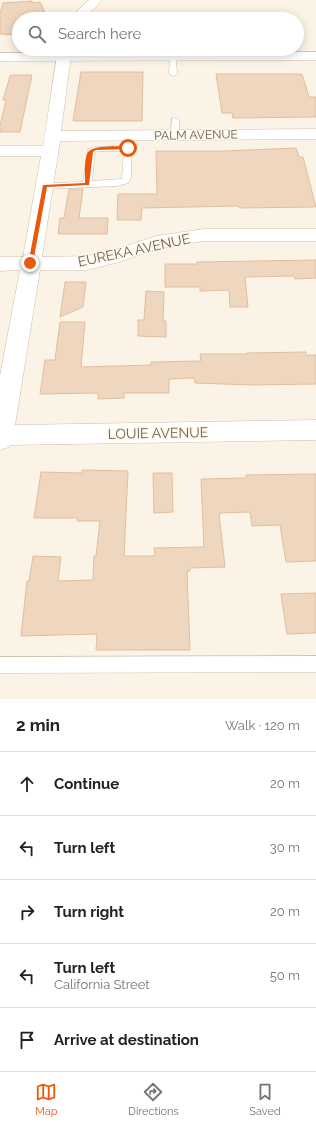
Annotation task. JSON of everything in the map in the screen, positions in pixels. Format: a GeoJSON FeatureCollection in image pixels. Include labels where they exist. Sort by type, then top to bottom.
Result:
{"type":"FeatureCollection","features":[{"type":"Feature","properties":{"kind":"street"},"geometry":{"type":"LineString","coordinates":[[82,12],[96,0]]}},
{"type":"Feature","properties":{"kind":"street"},"geometry":{"type":"LineString","coordinates":[[0,57],[16,56]]}},
{"type":"Feature","properties":{"kind":"street"},"geometry":{"type":"LineString","coordinates":[[0,437],[45,186],[65,56]]}},
{"type":"Feature","properties":{"kind":"street"},"geometry":{"type":"LineString","coordinates":[[146,56],[316,56]]}},
{"type":"Feature","properties":{"kind":"street","name":"PALM AVENUE"},"geometry":{"type":"LineString","coordinates":[[0,151],[51,143],[128,142],[175,128],[316,134]]}},
{"type":"Feature","properties":{"kind":"street","name":"EUREKA AVENUE"},"geometry":{"type":"LineString","coordinates":[[0,264],[87,263],[112,257],[156,242],[204,235],[316,235]]}},
{"type":"Feature","properties":{"kind":"street","name":"LOUIE AVENUE"},"geometry":{"type":"LineString","coordinates":[[0,437],[316,430]]}},
{"type":"Feature","properties":{"kind":"lane"},"geometry":{"type":"LineString","coordinates":[[173,57],[173,74]]}},
{"type":"Feature","properties":{"kind":"lane"},"geometry":{"type":"LineString","coordinates":[[45,186],[117,183],[125,181],[127,178],[128,142],[91,151],[89,155],[87,184]]}},
{"type":"Feature","properties":{"kind":"lane"},"geometry":{"type":"LineString","coordinates":[[0,665],[316,664]]}},
{"type":"Feature","properties":{"kind":"building"},"geometry":{"type":"Polygon","coordinates":[[[32,1],[32,3],[40,2],[45,12],[12,12],[12,35],[0,34],[0,13],[3,3],[32,1]]]}},
{"type":"Feature","properties":{"kind":"building"},"geometry":{"type":"Polygon","coordinates":[[[81,72],[143,72],[142,121],[73,121],[81,72]]]}},
{"type":"Feature","properties":{"kind":"building"},"geometry":{"type":"Polygon","coordinates":[[[216,74],[302,74],[309,97],[316,97],[316,117],[233,118],[232,113],[222,113],[216,74]]]}},
{"type":"Feature","properties":{"kind":"building"},"geometry":{"type":"Polygon","coordinates":[[[32,75],[20,132],[0,132],[6,100],[3,100],[10,76],[32,75]]]}},
{"type":"Feature","properties":{"kind":"building"},"geometry":{"type":"Polygon","coordinates":[[[296,148],[299,157],[303,157],[316,207],[239,208],[239,206],[142,208],[141,220],[117,220],[118,194],[157,194],[156,151],[225,151],[296,148]]]}},
{"type":"Feature","properties":{"kind":"building"},"geometry":{"type":"Polygon","coordinates":[[[69,189],[83,189],[79,218],[108,218],[107,234],[58,234],[60,218],[64,218],[69,189]]]}},
{"type":"Feature","properties":{"kind":"building"},"geometry":{"type":"Polygon","coordinates":[[[316,260],[316,278],[295,279],[294,276],[245,277],[248,307],[230,307],[229,290],[200,291],[200,287],[165,287],[165,264],[316,260]]]}},
{"type":"Feature","properties":{"kind":"building"},"geometry":{"type":"Polygon","coordinates":[[[65,282],[86,282],[83,307],[60,317],[65,282]]]}},
{"type":"Feature","properties":{"kind":"building"},"geometry":{"type":"Polygon","coordinates":[[[146,291],[164,292],[163,321],[166,321],[166,337],[138,336],[138,320],[144,320],[146,291]]]}},
{"type":"Feature","properties":{"kind":"building"},"geometry":{"type":"Polygon","coordinates":[[[60,322],[85,322],[81,367],[151,365],[151,362],[201,361],[200,354],[306,352],[306,355],[316,355],[316,384],[252,385],[195,383],[194,378],[169,379],[169,393],[124,393],[124,398],[98,399],[98,393],[40,394],[45,360],[55,360],[60,322]]]}},
{"type":"Feature","properties":{"kind":"building"},"geometry":{"type":"Polygon","coordinates":[[[82,470],[128,471],[124,556],[155,556],[154,548],[204,547],[201,479],[246,478],[246,475],[316,474],[316,561],[286,562],[280,525],[252,526],[250,512],[219,513],[225,567],[190,568],[190,571],[187,571],[190,650],[96,650],[97,634],[21,636],[27,581],[29,581],[33,556],[61,557],[58,581],[93,580],[94,556],[96,556],[100,521],[77,521],[78,518],[34,518],[41,472],[82,473],[82,470]]]}},
{"type":"Feature","properties":{"kind":"building"},"geometry":{"type":"Polygon","coordinates":[[[153,473],[172,473],[173,512],[154,513],[153,473]]]}},
{"type":"Feature","properties":{"kind":"building"},"geometry":{"type":"Polygon","coordinates":[[[316,593],[316,633],[287,634],[281,594],[316,593]]]}},
{"type":"Feature","properties":{"kind":"route"},"geometry":{"type":"LineString","coordinates":[[30,263],[45,186],[87,184],[89,155],[92,150],[128,148]]}}]}
